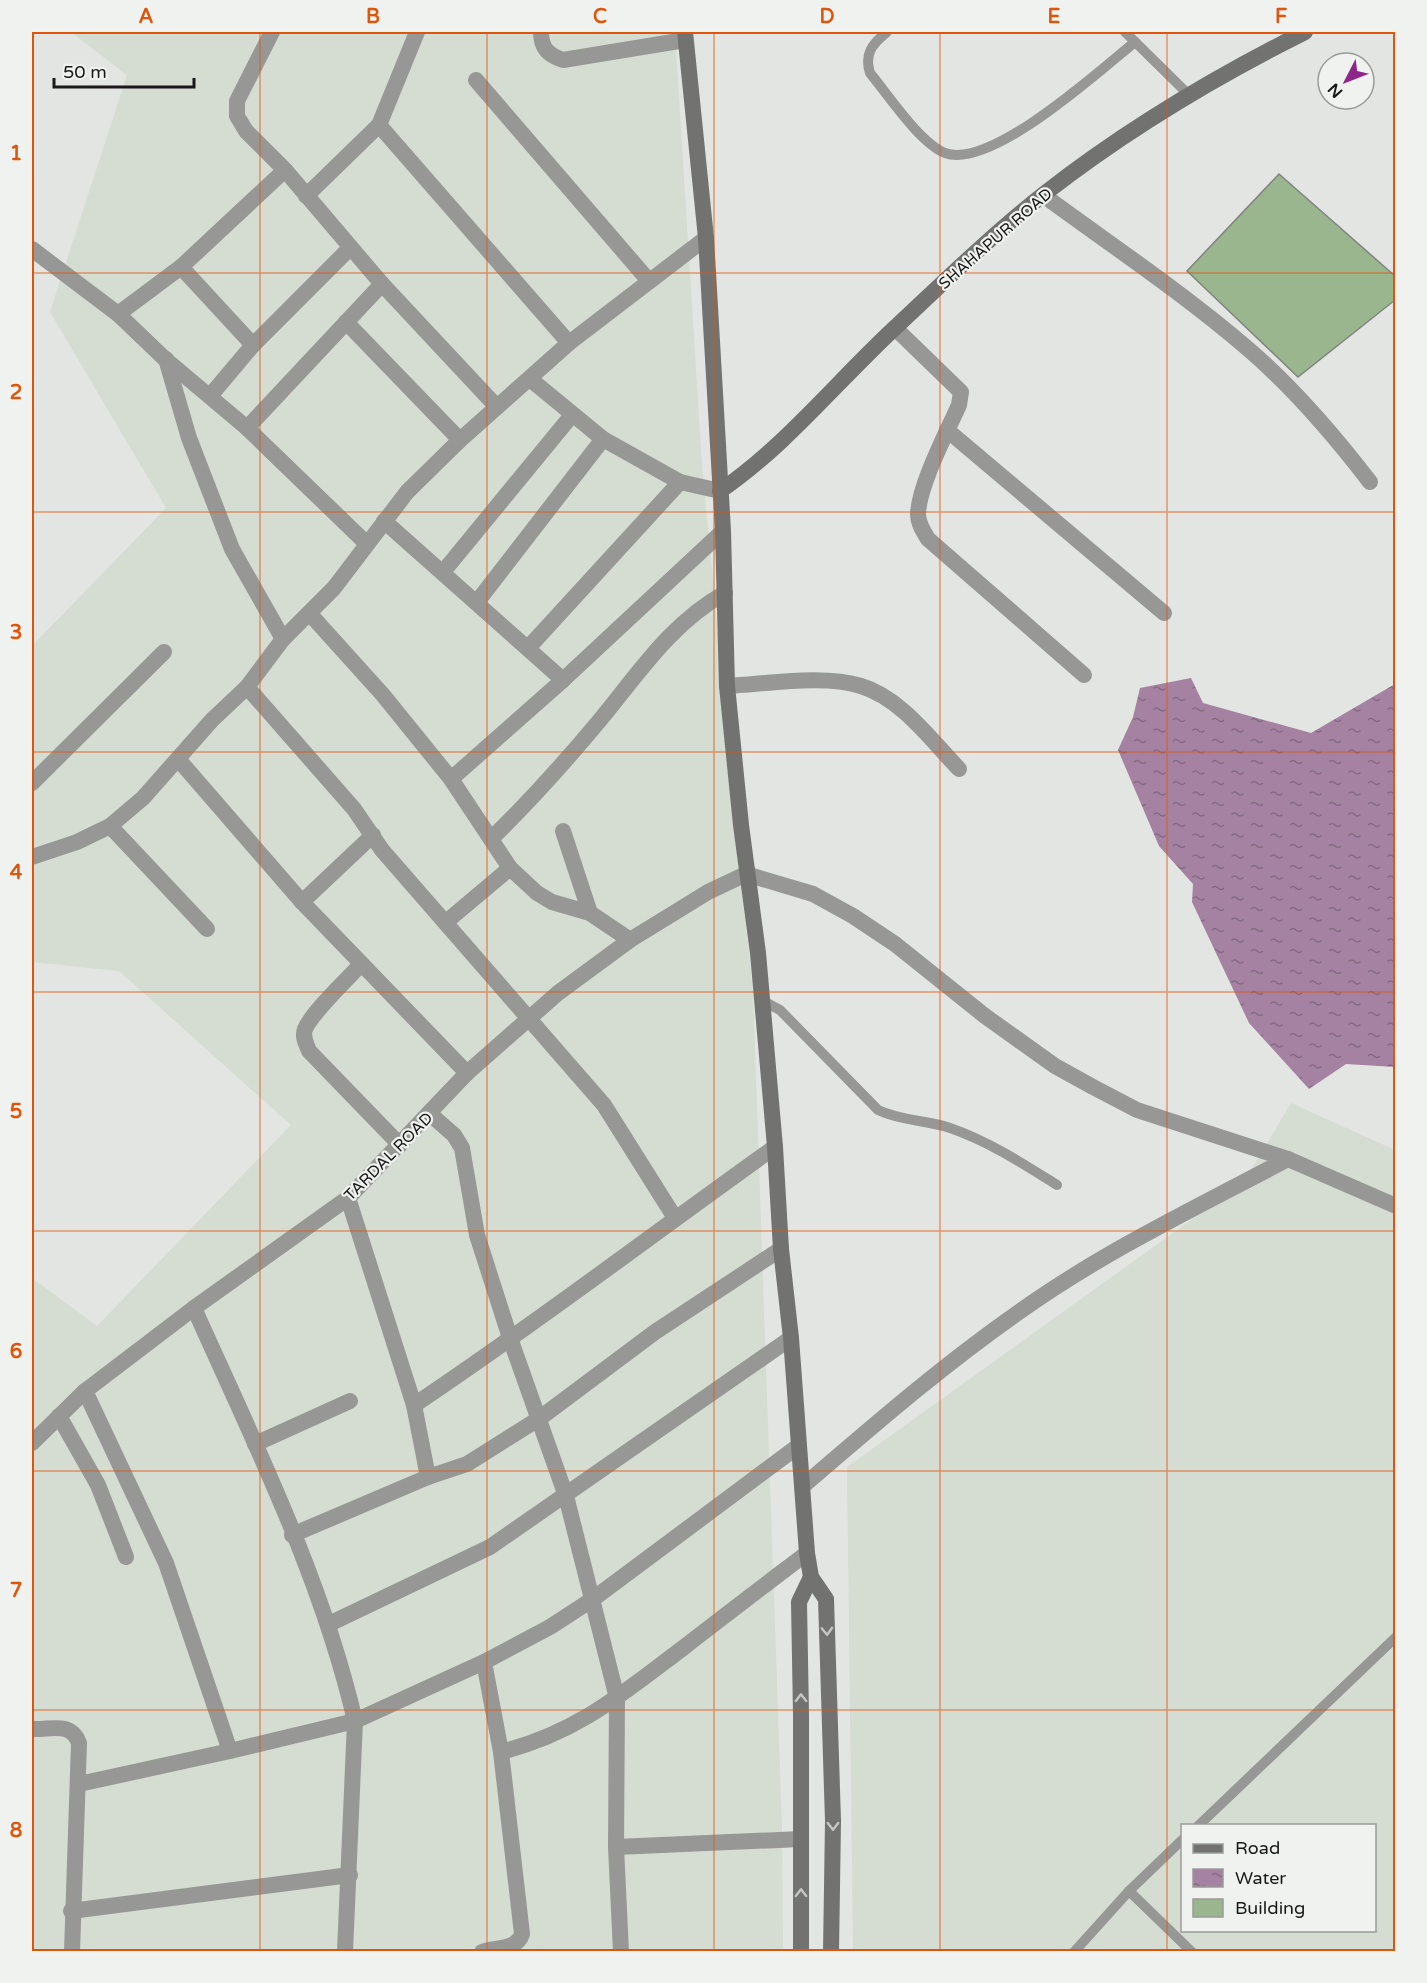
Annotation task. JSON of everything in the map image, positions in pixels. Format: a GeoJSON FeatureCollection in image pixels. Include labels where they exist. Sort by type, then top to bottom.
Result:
{"type":"FeatureCollection","features":[{"type":"Feature","properties":{"kind":"main road","name":"SHAHAPUR ROAD"},"geometry":{"type":"LineString","coordinates":[[720,490],[755,465],[895,328],[1043,195],[1119,139],[1188,94],[1305,32]]}},
{"type":"Feature","properties":{"kind":"main road"},"geometry":{"type":"LineString","coordinates":[[685,36],[706,238],[723,531],[727,686],[775,1147],[781,1249],[791,1338],[797,1447],[803,1486],[807,1553],[812,1577],[826,1599],[833,1821],[831,1952]]}},
{"type":"Feature","properties":{"kind":"main road"},"geometry":{"type":"LineString","coordinates":[[801,1952],[799,1602],[812,1577]]}},
{"type":"Feature","properties":{"kind":"street"},"geometry":{"type":"LineString","coordinates":[[272,32],[237,101],[237,116],[246,130],[285,170],[382,284],[497,407]]}},
{"type":"Feature","properties":{"kind":"street"},"geometry":{"type":"LineString","coordinates":[[306,196],[379,125],[417,32]]}},
{"type":"Feature","properties":{"kind":"street"},"geometry":{"type":"LineString","coordinates":[[541,32],[541,43],[550,56],[563,60],[685,36]]}},
{"type":"Feature","properties":{"kind":"street"},"geometry":{"type":"LineString","coordinates":[[476,80],[649,281]]}},
{"type":"Feature","properties":{"kind":"street"},"geometry":{"type":"LineString","coordinates":[[379,125],[569,343]]}},
{"type":"Feature","properties":{"kind":"street"},"geometry":{"type":"LineString","coordinates":[[118,314],[181,267],[285,170]]}},
{"type":"Feature","properties":{"kind":"street"},"geometry":{"type":"LineString","coordinates":[[1043,195],[1247,348],[1333,434],[1370,482]]}},
{"type":"Feature","properties":{"kind":"street"},"geometry":{"type":"LineString","coordinates":[[32,857],[77,842],[110,826],[143,798],[247,687],[283,639],[310,614],[407,492],[460,440],[569,343],[706,238]]}},
{"type":"Feature","properties":{"kind":"street"},"geometry":{"type":"LineString","coordinates":[[210,396],[253,345],[350,248]]}},
{"type":"Feature","properties":{"kind":"street"},"geometry":{"type":"LineString","coordinates":[[32,249],[118,314],[165,359],[247,428],[367,544]]}},
{"type":"Feature","properties":{"kind":"street"},"geometry":{"type":"LineString","coordinates":[[181,267],[253,345]]}},
{"type":"Feature","properties":{"kind":"street"},"geometry":{"type":"LineString","coordinates":[[247,428],[382,284]]}},
{"type":"Feature","properties":{"kind":"street"},"geometry":{"type":"LineString","coordinates":[[346,322],[460,440]]}},
{"type":"Feature","properties":{"kind":"street"},"geometry":{"type":"LineString","coordinates":[[895,328],[961,392],[959,405],[920,498],[918,516],[921,530],[928,539],[1084,675]]}},
{"type":"Feature","properties":{"kind":"street"},"geometry":{"type":"LineString","coordinates":[[165,359],[189,438],[232,549],[283,639]]}},
{"type":"Feature","properties":{"kind":"street"},"geometry":{"type":"LineString","coordinates":[[530,379],[603,440],[680,482],[720,490]]}},
{"type":"Feature","properties":{"kind":"street"},"geometry":{"type":"LineString","coordinates":[[443,572],[572,416]]}},
{"type":"Feature","properties":{"kind":"street"},"geometry":{"type":"LineString","coordinates":[[947,430],[1164,613]]}},
{"type":"Feature","properties":{"kind":"street"},"geometry":{"type":"LineString","coordinates":[[477,602],[603,440]]}},
{"type":"Feature","properties":{"kind":"street"},"geometry":{"type":"LineString","coordinates":[[528,648],[680,482]]}},
{"type":"Feature","properties":{"kind":"street"},"geometry":{"type":"LineString","coordinates":[[384,521],[563,680]]}},
{"type":"Feature","properties":{"kind":"street"},"geometry":{"type":"LineString","coordinates":[[451,779],[563,680],[723,531]]}},
{"type":"Feature","properties":{"kind":"street"},"geometry":{"type":"LineString","coordinates":[[491,839],[542,790],[661,644],[686,619],[725,593]]}},
{"type":"Feature","properties":{"kind":"street"},"geometry":{"type":"LineString","coordinates":[[310,614],[383,694],[451,779],[510,868],[537,893],[552,902],[590,913],[630,940]]}},
{"type":"Feature","properties":{"kind":"street"},"geometry":{"type":"LineString","coordinates":[[32,783],[164,652]]}},
{"type":"Feature","properties":{"kind":"street"},"geometry":{"type":"LineString","coordinates":[[727,686],[830,681],[862,686],[886,698],[911,719],[958,769]]}},
{"type":"Feature","properties":{"kind":"street"},"geometry":{"type":"LineString","coordinates":[[247,687],[354,809],[382,850],[604,1105],[675,1218]]}},
{"type":"Feature","properties":{"kind":"street"},"geometry":{"type":"LineString","coordinates":[[178,759],[302,902],[467,1073]]}},
{"type":"Feature","properties":{"kind":"street"},"geometry":{"type":"LineString","coordinates":[[110,826],[207,929]]}},
{"type":"Feature","properties":{"kind":"street"},"geometry":{"type":"LineString","coordinates":[[563,831],[590,913]]}},
{"type":"Feature","properties":{"kind":"street"},"geometry":{"type":"LineString","coordinates":[[302,902],[373,835]]}},
{"type":"Feature","properties":{"kind":"street"},"geometry":{"type":"LineString","coordinates":[[446,922],[510,868]]}},
{"type":"Feature","properties":{"kind":"street"},"geometry":{"type":"LineString","coordinates":[[746,874],[813,894],[853,916],[895,944],[985,1016],[1055,1066],[1092,1088],[1137,1110],[1288,1159],[1395,1206]]}},
{"type":"Feature","properties":{"kind":"street","name":"TARDAL ROAD"},"geometry":{"type":"LineString","coordinates":[[32,1443],[85,1391],[194,1308],[348,1198],[467,1073],[558,993],[630,940],[708,892],[746,874]]}},
{"type":"Feature","properties":{"kind":"street"},"geometry":{"type":"LineString","coordinates":[[361,964],[312,1018],[305,1029],[304,1040],[309,1051],[400,1145]]}},
{"type":"Feature","properties":{"kind":"street"},"geometry":{"type":"LineString","coordinates":[[430,1114],[454,1136],[462,1148],[477,1235],[511,1341],[566,1496],[617,1698],[616,1847],[621,1952]]}},
{"type":"Feature","properties":{"kind":"street"},"geometry":{"type":"LineString","coordinates":[[414,1405],[511,1341],[675,1218],[775,1147]]}},
{"type":"Feature","properties":{"kind":"street"},"geometry":{"type":"LineString","coordinates":[[803,1486],[938,1371],[1021,1310],[1124,1246],[1288,1159]]}},
{"type":"Feature","properties":{"kind":"street"},"geometry":{"type":"LineString","coordinates":[[348,1198],[414,1405],[428,1478]]}},
{"type":"Feature","properties":{"kind":"street"},"geometry":{"type":"LineString","coordinates":[[292,1535],[467,1464],[540,1418],[655,1332],[781,1249]]}},
{"type":"Feature","properties":{"kind":"street"},"geometry":{"type":"LineString","coordinates":[[194,1308],[255,1444],[329,1624],[355,1721],[345,1952]]}},
{"type":"Feature","properties":{"kind":"street"},"geometry":{"type":"LineString","coordinates":[[329,1624],[490,1547],[791,1338]]}},
{"type":"Feature","properties":{"kind":"street"},"geometry":{"type":"LineString","coordinates":[[85,1391],[166,1563],[230,1751]]}},
{"type":"Feature","properties":{"kind":"street"},"geometry":{"type":"LineString","coordinates":[[255,1444],[350,1401]]}},
{"type":"Feature","properties":{"kind":"street"},"geometry":{"type":"LineString","coordinates":[[59,1416],[98,1485],[126,1557]]}},
{"type":"Feature","properties":{"kind":"street"},"geometry":{"type":"LineString","coordinates":[[79,1784],[355,1721],[483,1662],[550,1627],[593,1599],[797,1447]]}},
{"type":"Feature","properties":{"kind":"street"},"geometry":{"type":"LineString","coordinates":[[501,1752],[537,1743],[582,1721],[617,1698],[807,1553]]}},
{"type":"Feature","properties":{"kind":"street"},"geometry":{"type":"LineString","coordinates":[[482,1952],[513,1945],[520,1940],[522,1934],[501,1752],[483,1662]]}},
{"type":"Feature","properties":{"kind":"street"},"geometry":{"type":"LineString","coordinates":[[32,1729],[66,1728],[75,1734],[79,1743],[79,1784],[71,1911],[72,1952]]}},
{"type":"Feature","properties":{"kind":"street"},"geometry":{"type":"LineString","coordinates":[[616,1847],[801,1839]]}},
{"type":"Feature","properties":{"kind":"street"},"geometry":{"type":"LineString","coordinates":[[71,1911],[350,1875]]}},
{"type":"Feature","properties":{"kind":"lane"},"geometry":{"type":"LineString","coordinates":[[887,32],[870,48],[866,62],[870,73],[928,142],[946,153],[965,155],[1003,142],[1072,94],[1135,42]]}},
{"type":"Feature","properties":{"kind":"lane"},"geometry":{"type":"LineString","coordinates":[[1125,32],[1188,94]]}},
{"type":"Feature","properties":{"kind":"lane"},"geometry":{"type":"LineString","coordinates":[[761,1000],[780,1010],[878,1110],[894,1118],[948,1127],[992,1145],[1057,1185]]}},
{"type":"Feature","properties":{"kind":"lane"},"geometry":{"type":"LineString","coordinates":[[1200,1824],[1395,1637]]}},
{"type":"Feature","properties":{"kind":"lane"},"geometry":{"type":"LineString","coordinates":[[1074,1952],[1129,1891],[1181,1841]]}},
{"type":"Feature","properties":{"kind":"lane"},"geometry":{"type":"LineString","coordinates":[[1129,1891],[1192,1952]]}},
{"type":"Feature","properties":{"kind":"shaded area"},"geometry":{"type":"Polygon","coordinates":[[[71,32],[675,32],[702,467],[753,993],[782,1829],[783,1951],[32,1951],[32,1278],[97,1326],[291,1125],[119,971],[32,962],[32,646],[166,508],[50,312],[127,75],[71,32]]]}},
{"type":"Feature","properties":{"kind":"shaded area"},"geometry":{"type":"Polygon","coordinates":[[[1291,1103],[1395,1150],[1395,1951],[853,1951],[847,1467],[1244,1182],[1291,1103]]]}},
{"type":"Feature","properties":{"kind":"water"},"geometry":{"type":"Polygon","coordinates":[[[1191,678],[1203,703],[1311,733],[1395,684],[1395,1067],[1346,1064],[1309,1089],[1249,1023],[1192,902],[1193,884],[1159,846],[1118,750],[1133,717],[1140,688],[1191,678]]]}},
{"type":"Feature","properties":{"kind":"building"},"geometry":{"type":"Polygon","coordinates":[[[1279,174],[1395,276],[1395,300],[1298,377],[1187,271],[1279,174]]]}}]}
